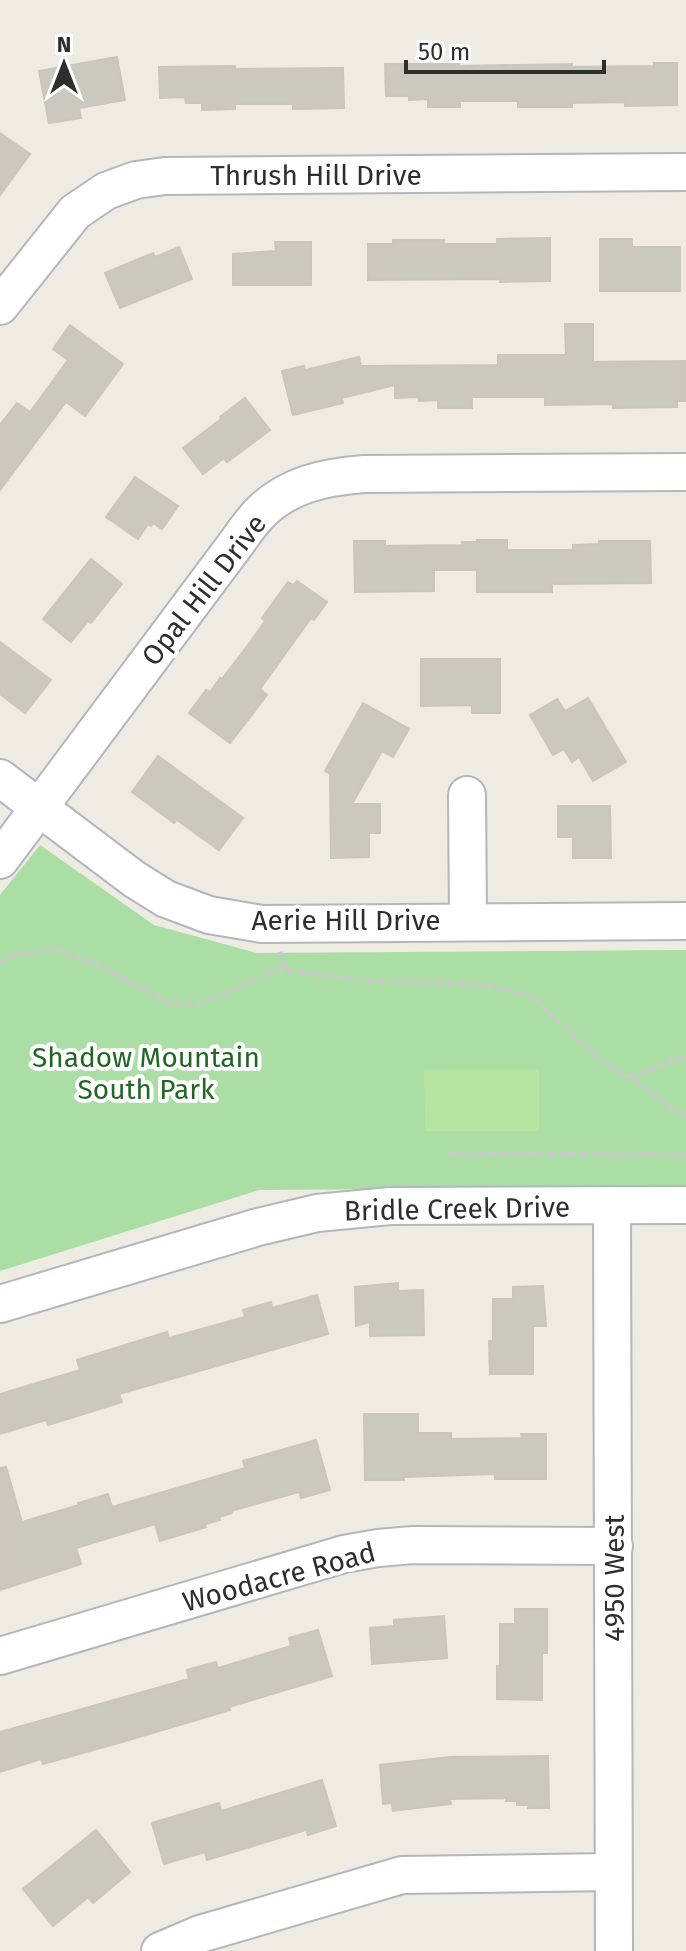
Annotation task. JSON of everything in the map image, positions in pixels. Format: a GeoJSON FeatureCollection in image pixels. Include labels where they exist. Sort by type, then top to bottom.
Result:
{"type":"FeatureCollection","features":[{"type":"Feature","properties":{"kind":"street","name":"Thrush Hill Drive"},"geometry":{"type":"LineString","coordinates":[[0,306],[75,212],[106,191],[136,180],[165,176],[686,172]]}},
{"type":"Feature","properties":{"kind":"street","name":"Opal Hill Drive"},"geometry":{"type":"LineString","coordinates":[[0,860],[259,513],[302,484],[336,476],[364,474],[686,472]]}},
{"type":"Feature","properties":{"kind":"street","name":"Aerie Hill Drive"},"geometry":{"type":"LineString","coordinates":[[0,778],[134,879],[166,899],[209,915],[262,924],[686,921]]}},
{"type":"Feature","properties":{"kind":"street"},"geometry":{"type":"LineString","coordinates":[[467,795],[468,921]]}},
{"type":"Feature","properties":{"kind":"street","name":"4950 West"},"geometry":{"type":"LineString","coordinates":[[612,1205],[614,1951]]}},
{"type":"Feature","properties":{"kind":"street","name":"Bridle Creek Drive"},"geometry":{"type":"LineString","coordinates":[[0,1304],[244,1231],[317,1213],[390,1206],[686,1205]]}},
{"type":"Feature","properties":{"kind":"street","name":"Woodacre Road"},"geometry":{"type":"LineString","coordinates":[[0,1656],[344,1554],[413,1545],[614,1546]]}},
{"type":"Feature","properties":{"kind":"street"},"geometry":{"type":"LineString","coordinates":[[160,1951],[200,1934],[402,1875],[613,1872]]}},
{"type":"Feature","properties":{"kind":"path"},"geometry":{"type":"LineString","coordinates":[[278,947],[286,970]]}},
{"type":"Feature","properties":{"kind":"path"},"geometry":{"type":"LineString","coordinates":[[0,963],[7,957],[55,949],[98,965],[170,1003],[200,1004],[273,971],[286,970],[369,981],[494,987],[533,997],[590,1051],[686,1118]]}},
{"type":"Feature","properties":{"kind":"path"},"geometry":{"type":"LineString","coordinates":[[631,1077],[686,1055]]}},
{"type":"Feature","properties":{"kind":"path"},"geometry":{"type":"LineString","coordinates":[[449,1154],[686,1155]]}},
{"type":"Feature","properties":{"kind":"green space","name":"Shadow Mountain South Park"},"geometry":{"type":"Polygon","coordinates":[[[40,845],[154,925],[257,953],[686,950],[686,1187],[259,1190],[0,1271],[0,895],[40,845]]]}},
{"type":"Feature","properties":{"kind":"green space"},"geometry":{"type":"Polygon","coordinates":[[[424,1070],[539,1070],[539,1131],[425,1131],[424,1070]]]}},
{"type":"Feature","properties":{"kind":"building"},"geometry":{"type":"Polygon","coordinates":[[[117,57],[125,100],[79,108],[81,118],[49,123],[39,71],[117,57]]]}},
{"type":"Feature","properties":{"kind":"building"},"geometry":{"type":"Polygon","coordinates":[[[654,63],[677,63],[677,105],[625,106],[625,102],[572,103],[572,107],[518,107],[518,101],[460,101],[460,107],[428,107],[428,99],[386,96],[385,64],[572,64],[572,67],[654,66],[654,63]]]}},
{"type":"Feature","properties":{"kind":"building"},"geometry":{"type":"Polygon","coordinates":[[[235,66],[235,69],[343,68],[344,108],[293,109],[293,104],[235,104],[235,109],[202,110],[202,103],[186,103],[185,97],[160,98],[159,67],[235,66]]]}},
{"type":"Feature","properties":{"kind":"building"},"geometry":{"type":"Polygon","coordinates":[[[0,133],[30,154],[0,195],[0,133]]]}},
{"type":"Feature","properties":{"kind":"building"},"geometry":{"type":"Polygon","coordinates":[[[550,238],[550,281],[368,280],[368,244],[393,244],[393,240],[444,240],[444,244],[497,244],[497,239],[550,238]]]}},
{"type":"Feature","properties":{"kind":"building"},"geometry":{"type":"Polygon","coordinates":[[[600,239],[632,239],[632,247],[680,247],[680,291],[600,291],[600,239]]]}},
{"type":"Feature","properties":{"kind":"building"},"geometry":{"type":"Polygon","coordinates":[[[275,242],[311,242],[311,285],[233,285],[233,254],[276,251],[275,242]]]}},
{"type":"Feature","properties":{"kind":"building"},"geometry":{"type":"Polygon","coordinates":[[[179,247],[192,279],[120,308],[105,273],[153,253],[155,257],[179,247]]]}},
{"type":"Feature","properties":{"kind":"building"},"geometry":{"type":"Polygon","coordinates":[[[565,324],[593,324],[593,362],[686,361],[686,401],[677,401],[677,407],[613,408],[613,404],[545,405],[545,397],[472,397],[472,408],[438,408],[438,400],[395,398],[395,385],[342,398],[343,403],[293,415],[282,371],[304,366],[305,370],[359,357],[361,366],[498,365],[498,355],[566,355],[565,324]]]}},
{"type":"Feature","properties":{"kind":"building"},"geometry":{"type":"Polygon","coordinates":[[[70,325],[123,364],[85,416],[66,402],[0,490],[0,425],[17,403],[30,412],[68,360],[53,349],[70,325]]]}},
{"type":"Feature","properties":{"kind":"building"},"geometry":{"type":"Polygon","coordinates":[[[245,398],[270,430],[227,462],[224,458],[203,474],[183,448],[245,398]]]}},
{"type":"Feature","properties":{"kind":"building"},"geometry":{"type":"Polygon","coordinates":[[[135,477],[178,506],[162,529],[153,523],[151,526],[148,524],[138,539],[106,517],[135,477]]]}},
{"type":"Feature","properties":{"kind":"building"},"geometry":{"type":"Polygon","coordinates":[[[507,540],[507,550],[573,550],[573,545],[599,544],[599,541],[650,541],[651,583],[552,584],[552,592],[477,592],[477,570],[434,570],[434,591],[355,592],[354,541],[385,541],[385,546],[462,545],[462,542],[507,540]]]}},
{"type":"Feature","properties":{"kind":"building"},"geometry":{"type":"Polygon","coordinates":[[[91,559],[122,584],[91,623],[88,621],[71,642],[43,619],[91,559]]]}},
{"type":"Feature","properties":{"kind":"building"},"geometry":{"type":"Polygon","coordinates":[[[297,581],[327,602],[314,620],[311,618],[260,689],[267,695],[230,743],[189,713],[206,690],[210,692],[222,679],[251,641],[265,621],[262,618],[288,582],[293,585],[297,581]]]}},
{"type":"Feature","properties":{"kind":"building"},"geometry":{"type":"Polygon","coordinates":[[[0,642],[51,680],[25,713],[0,694],[0,642]]]}},
{"type":"Feature","properties":{"kind":"building"},"geometry":{"type":"Polygon","coordinates":[[[421,659],[500,659],[500,713],[472,713],[472,705],[421,706],[421,659]]]}},
{"type":"Feature","properties":{"kind":"building"},"geometry":{"type":"Polygon","coordinates":[[[588,698],[626,762],[593,781],[579,757],[572,762],[564,749],[553,755],[530,715],[557,699],[565,711],[588,698]]]}},
{"type":"Feature","properties":{"kind":"building"},"geometry":{"type":"Polygon","coordinates":[[[363,703],[409,729],[393,757],[382,751],[352,804],[380,804],[380,833],[369,833],[369,857],[331,858],[330,774],[325,771],[363,703]]]}},
{"type":"Feature","properties":{"kind":"building"},"geometry":{"type":"Polygon","coordinates":[[[158,756],[243,818],[219,850],[177,820],[174,823],[132,792],[158,756]]]}},
{"type":"Feature","properties":{"kind":"building"},"geometry":{"type":"Polygon","coordinates":[[[558,806],[610,806],[611,858],[573,858],[573,837],[558,837],[558,806]]]}},
{"type":"Feature","properties":{"kind":"building"},"geometry":{"type":"Polygon","coordinates":[[[398,1283],[398,1291],[423,1290],[424,1335],[370,1336],[370,1322],[356,1326],[355,1287],[398,1283]]]}},
{"type":"Feature","properties":{"kind":"building"},"geometry":{"type":"Polygon","coordinates":[[[543,1286],[546,1326],[533,1326],[533,1374],[490,1374],[493,1299],[513,1299],[513,1287],[543,1286]]]}},
{"type":"Feature","properties":{"kind":"building"},"geometry":{"type":"Polygon","coordinates":[[[317,1295],[328,1334],[119,1394],[122,1402],[48,1425],[46,1420],[0,1434],[0,1394],[80,1370],[77,1360],[167,1332],[169,1338],[245,1317],[243,1310],[271,1302],[272,1308],[317,1295]]]}},
{"type":"Feature","properties":{"kind":"building"},"geometry":{"type":"Polygon","coordinates":[[[364,1414],[418,1414],[418,1433],[451,1433],[451,1439],[522,1438],[521,1434],[546,1434],[546,1479],[495,1479],[495,1474],[365,1480],[364,1414]]]}},
{"type":"Feature","properties":{"kind":"building"},"geometry":{"type":"Polygon","coordinates":[[[316,1440],[330,1490],[301,1498],[299,1492],[231,1511],[219,1517],[220,1520],[205,1524],[206,1527],[160,1541],[155,1524],[76,1548],[81,1564],[0,1590],[0,1468],[6,1467],[22,1522],[108,1494],[112,1507],[245,1468],[243,1461],[316,1440]]]}},
{"type":"Feature","properties":{"kind":"building"},"geometry":{"type":"Polygon","coordinates":[[[515,1609],[547,1609],[547,1653],[542,1653],[542,1700],[497,1699],[500,1624],[515,1624],[515,1609]]]}},
{"type":"Feature","properties":{"kind":"building"},"geometry":{"type":"Polygon","coordinates":[[[444,1616],[447,1658],[372,1664],[370,1628],[394,1626],[394,1620],[444,1616]]]}},
{"type":"Feature","properties":{"kind":"building"},"geometry":{"type":"Polygon","coordinates":[[[318,1630],[332,1676],[122,1742],[43,1764],[41,1759],[0,1772],[0,1732],[189,1679],[187,1670],[216,1662],[218,1668],[291,1646],[289,1638],[318,1630]]]}},
{"type":"Feature","properties":{"kind":"building"},"geometry":{"type":"Polygon","coordinates":[[[548,1756],[549,1808],[528,1808],[528,1805],[517,1805],[517,1801],[506,1801],[506,1798],[450,1799],[451,1804],[393,1811],[392,1803],[383,1804],[380,1765],[450,1757],[548,1756]]]}},
{"type":"Feature","properties":{"kind":"building"},"geometry":{"type":"Polygon","coordinates":[[[322,1780],[336,1826],[308,1835],[306,1830],[207,1860],[205,1852],[164,1864],[152,1823],[219,1803],[221,1811],[322,1780]]]}},
{"type":"Feature","properties":{"kind":"building"},"geometry":{"type":"Polygon","coordinates":[[[96,1830],[130,1872],[93,1903],[88,1897],[53,1926],[23,1889],[96,1830]]]}}]}
